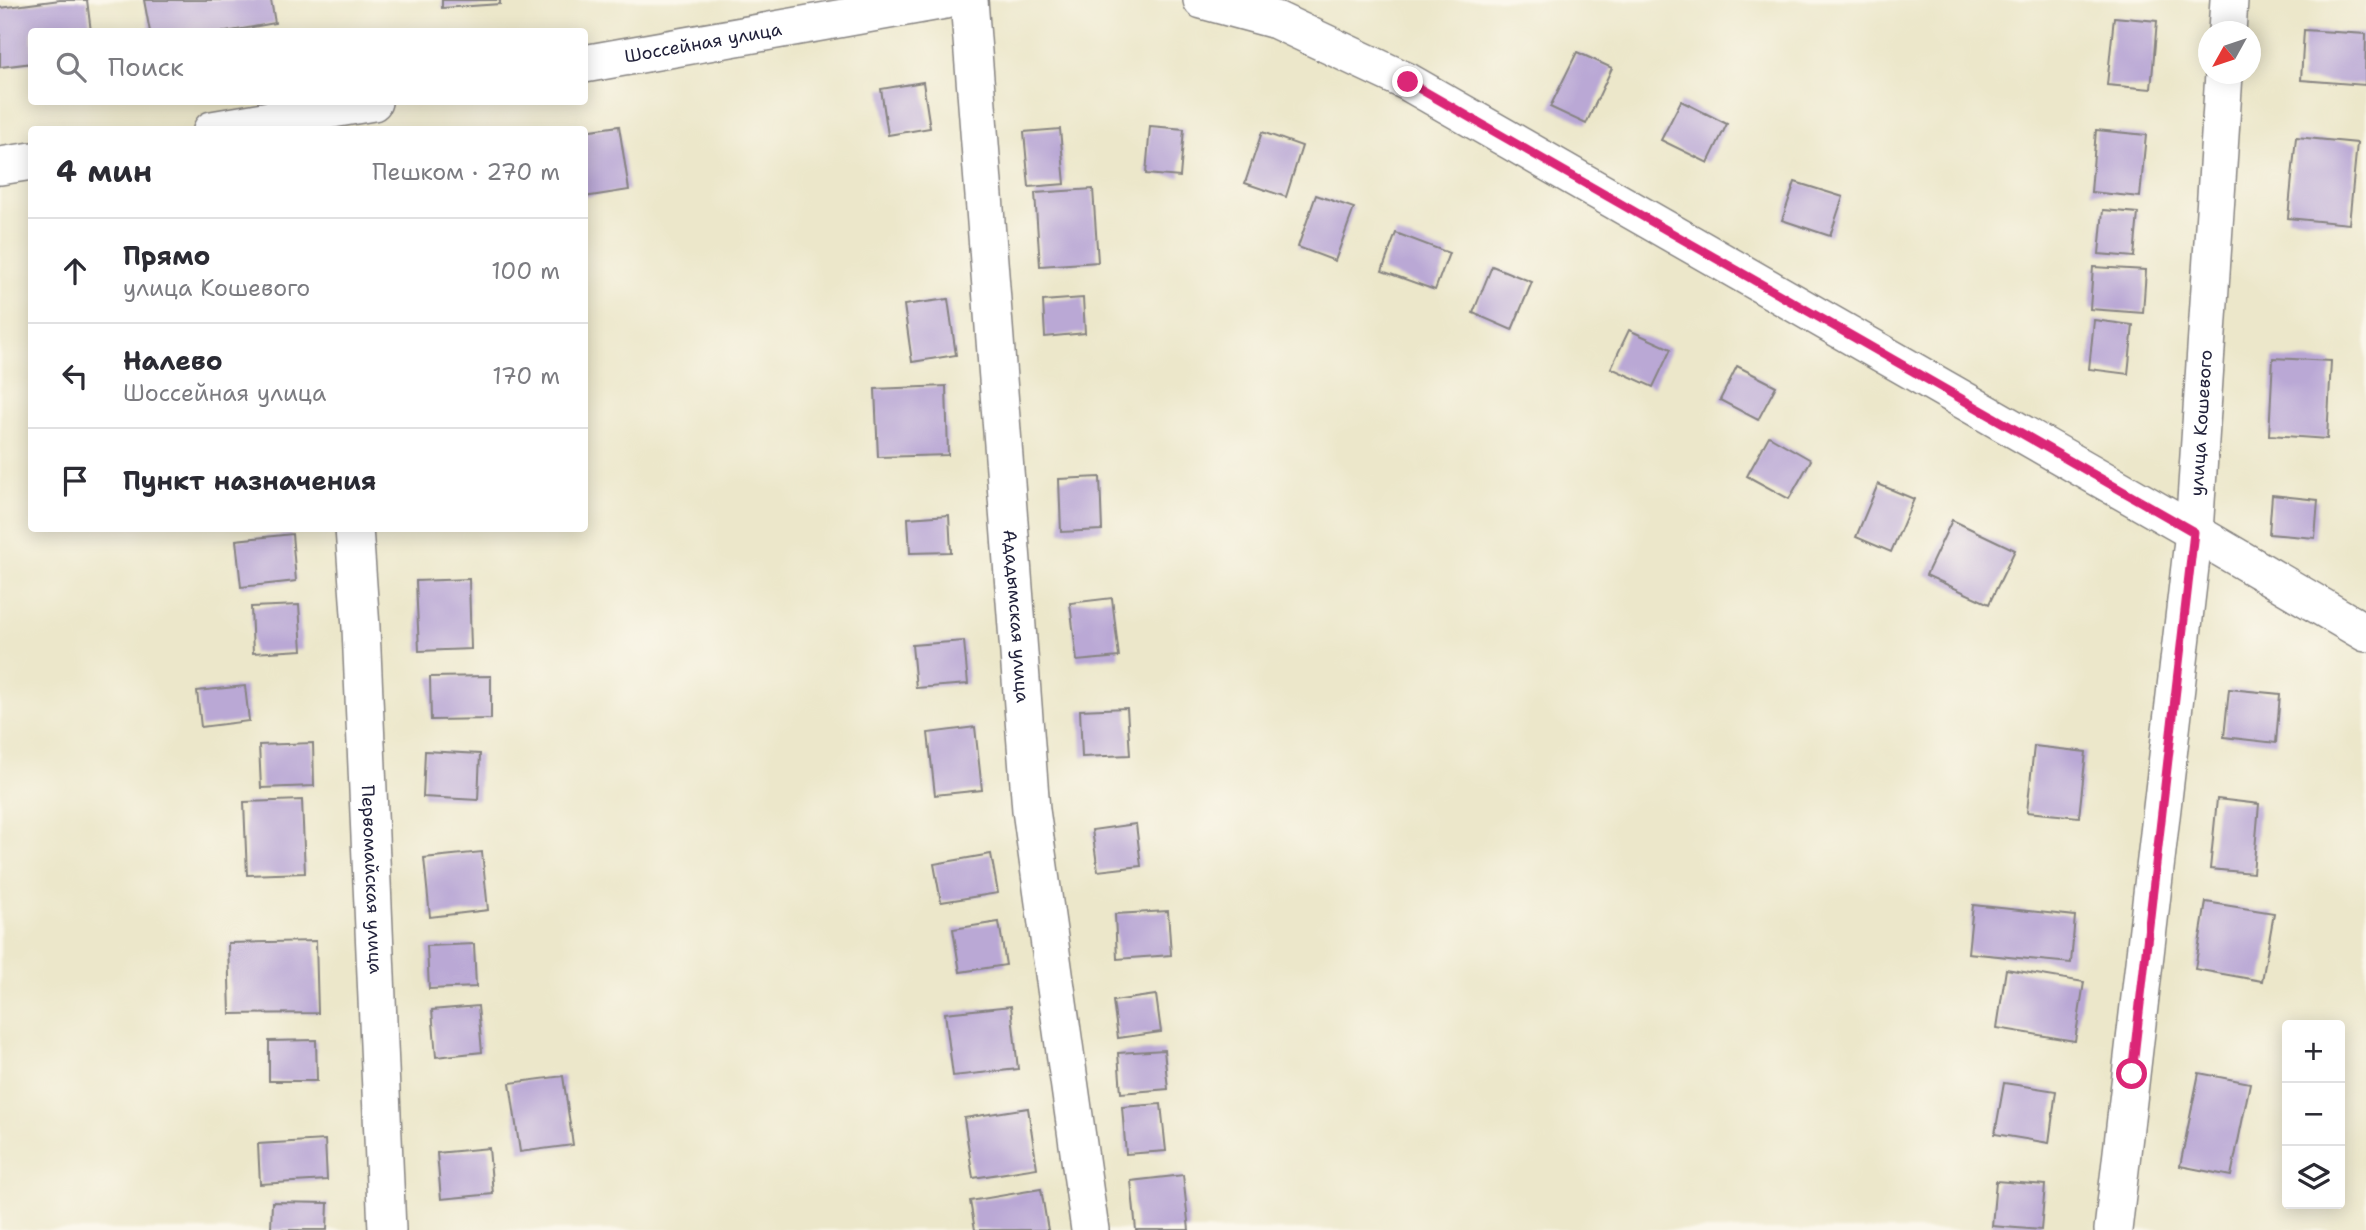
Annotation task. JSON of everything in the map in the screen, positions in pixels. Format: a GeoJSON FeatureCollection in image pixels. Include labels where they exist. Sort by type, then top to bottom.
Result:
{"type":"FeatureCollection","features":[{"type":"Feature","properties":{"kind":"street","name":"Шоссейная улица"},"geometry":{"type":"LineString","coordinates":[[588,63],[945,0]]}},
{"type":"Feature","properties":{"kind":"street","name":"Ададымская улица"},"geometry":{"type":"LineString","coordinates":[[969,0],[1031,810],[1090,1230]]}},
{"type":"Feature","properties":{"kind":"street"},"geometry":{"type":"LineString","coordinates":[[1202,0],[1276,20],[1408,82],[2366,633]]}},
{"type":"Feature","properties":{"kind":"street"},"geometry":{"type":"LineString","coordinates":[[2228,21],[2229,0]]}},
{"type":"Feature","properties":{"kind":"street","name":"улица Кошевого"},"geometry":{"type":"LineString","coordinates":[[2113,1230],[2194,532],[2223,84]]}},
{"type":"Feature","properties":{"kind":"street"},"geometry":{"type":"LineString","coordinates":[[256,126],[322,120],[364,105]]}},
{"type":"Feature","properties":{"kind":"street"},"geometry":{"type":"LineString","coordinates":[[0,166],[28,162]]}},
{"type":"Feature","properties":{"kind":"street","name":"Первомайская улица"},"geometry":{"type":"LineString","coordinates":[[354,532],[361,628],[387,1230]]}},
{"type":"Feature","properties":{"kind":"building"},"geometry":{"type":"Polygon","coordinates":[[[60,0],[87,0],[90,28],[28,28],[28,64],[0,67],[0,8],[60,0]]]}},
{"type":"Feature","properties":{"kind":"building"},"geometry":{"type":"Polygon","coordinates":[[[144,0],[271,0],[275,23],[248,28],[149,28],[144,0]]]}},
{"type":"Feature","properties":{"kind":"building"},"geometry":{"type":"Polygon","coordinates":[[[442,0],[500,0],[500,4],[442,8],[442,0]]]}},
{"type":"Feature","properties":{"kind":"building"},"geometry":{"type":"Polygon","coordinates":[[[2114,17],[2157,21],[2151,89],[2107,85],[2114,17]]]}},
{"type":"Feature","properties":{"kind":"building"},"geometry":{"type":"Polygon","coordinates":[[[2304,30],[2366,34],[2365,85],[2301,80],[2304,30]]]}},
{"type":"Feature","properties":{"kind":"building"},"geometry":{"type":"Polygon","coordinates":[[[1577,52],[1612,68],[1586,124],[1550,107],[1577,52]]]}},
{"type":"Feature","properties":{"kind":"building"},"geometry":{"type":"Polygon","coordinates":[[[923,82],[930,128],[888,135],[881,89],[923,82]]]}},
{"type":"Feature","properties":{"kind":"building"},"geometry":{"type":"Polygon","coordinates":[[[1681,101],[1727,124],[1708,163],[1661,140],[1681,101]]]}},
{"type":"Feature","properties":{"kind":"building"},"geometry":{"type":"Polygon","coordinates":[[[619,126],[629,190],[588,196],[588,130],[619,126]]]}},
{"type":"Feature","properties":{"kind":"building"},"geometry":{"type":"Polygon","coordinates":[[[1150,126],[1184,129],[1180,177],[1146,174],[1150,126]]]}},
{"type":"Feature","properties":{"kind":"building"},"geometry":{"type":"Polygon","coordinates":[[[1060,129],[1065,184],[1029,187],[1024,132],[1060,129]]]}},
{"type":"Feature","properties":{"kind":"building"},"geometry":{"type":"Polygon","coordinates":[[[2096,130],[2146,135],[2140,197],[2091,192],[2096,130]]]}},
{"type":"Feature","properties":{"kind":"building"},"geometry":{"type":"Polygon","coordinates":[[[1262,132],[1302,146],[1286,197],[1245,183],[1262,132]]]}},
{"type":"Feature","properties":{"kind":"building"},"geometry":{"type":"Polygon","coordinates":[[[2296,137],[2357,143],[2349,224],[2288,218],[2296,137]]]}},
{"type":"Feature","properties":{"kind":"building"},"geometry":{"type":"Polygon","coordinates":[[[1795,182],[1843,197],[1830,236],[1782,220],[1795,182]]]}},
{"type":"Feature","properties":{"kind":"building"},"geometry":{"type":"Polygon","coordinates":[[[1093,189],[1098,262],[1040,266],[1035,193],[1093,189]]]}},
{"type":"Feature","properties":{"kind":"building"},"geometry":{"type":"Polygon","coordinates":[[[1316,195],[1354,208],[1335,261],[1298,247],[1316,195]]]}},
{"type":"Feature","properties":{"kind":"building"},"geometry":{"type":"Polygon","coordinates":[[[2103,210],[2138,213],[2134,257],[2099,254],[2103,210]]]}},
{"type":"Feature","properties":{"kind":"building"},"geometry":{"type":"Polygon","coordinates":[[[1396,233],[1449,253],[1435,290],[1382,271],[1396,233]]]}},
{"type":"Feature","properties":{"kind":"building"},"geometry":{"type":"Polygon","coordinates":[[[1492,266],[1532,282],[1512,330],[1473,313],[1492,266]]]}},
{"type":"Feature","properties":{"kind":"building"},"geometry":{"type":"Polygon","coordinates":[[[2093,267],[2146,270],[2143,313],[2090,309],[2093,267]]]}},
{"type":"Feature","properties":{"kind":"building"},"geometry":{"type":"Polygon","coordinates":[[[1083,298],[1085,333],[1045,337],[1043,301],[1083,298]]]}},
{"type":"Feature","properties":{"kind":"building"},"geometry":{"type":"Polygon","coordinates":[[[948,299],[956,355],[912,362],[904,305],[948,299]]]}},
{"type":"Feature","properties":{"kind":"building"},"geometry":{"type":"Polygon","coordinates":[[[2094,320],[2133,325],[2128,374],[2089,369],[2094,320]]]}},
{"type":"Feature","properties":{"kind":"building"},"geometry":{"type":"Polygon","coordinates":[[[1629,330],[1671,349],[1653,387],[1611,368],[1629,330]]]}},
{"type":"Feature","properties":{"kind":"building"},"geometry":{"type":"Polygon","coordinates":[[[2273,358],[2331,361],[2327,439],[2269,435],[2273,358]]]}},
{"type":"Feature","properties":{"kind":"building"},"geometry":{"type":"Polygon","coordinates":[[[1737,366],[1776,386],[1758,420],[1720,400],[1737,366]]]}},
{"type":"Feature","properties":{"kind":"building"},"geometry":{"type":"Polygon","coordinates":[[[946,386],[948,455],[878,457],[875,389],[946,386]]]}},
{"type":"Feature","properties":{"kind":"building"},"geometry":{"type":"Polygon","coordinates":[[[1769,436],[1811,460],[1789,499],[1747,476],[1769,436]]]}},
{"type":"Feature","properties":{"kind":"building"},"geometry":{"type":"Polygon","coordinates":[[[1100,477],[1102,530],[1061,532],[1059,479],[1100,477]]]}},
{"type":"Feature","properties":{"kind":"building"},"geometry":{"type":"Polygon","coordinates":[[[1878,484],[1914,499],[1891,552],[1856,537],[1878,484]]]}},
{"type":"Feature","properties":{"kind":"building"},"geometry":{"type":"Polygon","coordinates":[[[2272,495],[2318,500],[2315,538],[2269,534],[2272,495]]]}},
{"type":"Feature","properties":{"kind":"building"},"geometry":{"type":"Polygon","coordinates":[[[949,515],[951,552],[910,553],[908,518],[949,515]]]}},
{"type":"Feature","properties":{"kind":"building"},"geometry":{"type":"Polygon","coordinates":[[[1952,520],[2015,550],[1989,604],[1926,575],[1952,520]]]}},
{"type":"Feature","properties":{"kind":"building"},"geometry":{"type":"Polygon","coordinates":[[[292,534],[296,581],[241,587],[236,540],[292,534]]]}},
{"type":"Feature","properties":{"kind":"building"},"geometry":{"type":"Polygon","coordinates":[[[469,579],[471,649],[419,651],[416,581],[469,579]]]}},
{"type":"Feature","properties":{"kind":"building"},"geometry":{"type":"Polygon","coordinates":[[[1112,598],[1119,657],[1077,661],[1070,603],[1112,598]]]}},
{"type":"Feature","properties":{"kind":"building"},"geometry":{"type":"Polygon","coordinates":[[[299,605],[302,650],[253,653],[251,607],[299,605]]]}},
{"type":"Feature","properties":{"kind":"building"},"geometry":{"type":"Polygon","coordinates":[[[964,641],[968,684],[916,688],[912,645],[964,641]]]}},
{"type":"Feature","properties":{"kind":"building"},"geometry":{"type":"Polygon","coordinates":[[[491,676],[491,719],[431,720],[430,677],[491,676]]]}},
{"type":"Feature","properties":{"kind":"building"},"geometry":{"type":"Polygon","coordinates":[[[245,686],[249,721],[201,727],[197,691],[245,686]]]}},
{"type":"Feature","properties":{"kind":"building"},"geometry":{"type":"Polygon","coordinates":[[[2229,689],[2280,694],[2276,743],[2224,737],[2229,689]]]}},
{"type":"Feature","properties":{"kind":"building"},"geometry":{"type":"Polygon","coordinates":[[[1127,708],[1130,755],[1082,757],[1080,710],[1127,708]]]}},
{"type":"Feature","properties":{"kind":"building"},"geometry":{"type":"Polygon","coordinates":[[[975,727],[982,790],[935,795],[928,733],[975,727]]]}},
{"type":"Feature","properties":{"kind":"building"},"geometry":{"type":"Polygon","coordinates":[[[313,743],[314,786],[261,788],[259,745],[313,743]]]}},
{"type":"Feature","properties":{"kind":"building"},"geometry":{"type":"Polygon","coordinates":[[[2034,746],[2086,752],[2079,817],[2027,812],[2034,746]]]}},
{"type":"Feature","properties":{"kind":"building"},"geometry":{"type":"Polygon","coordinates":[[[425,751],[480,754],[478,800],[423,797],[425,751]]]}},
{"type":"Feature","properties":{"kind":"building"},"geometry":{"type":"Polygon","coordinates":[[[2217,799],[2259,804],[2253,873],[2210,869],[2217,799]]]}},
{"type":"Feature","properties":{"kind":"building"},"geometry":{"type":"Polygon","coordinates":[[[302,800],[305,873],[247,875],[244,802],[302,800]]]}},
{"type":"Feature","properties":{"kind":"building"},"geometry":{"type":"Polygon","coordinates":[[[1136,824],[1141,866],[1098,871],[1092,830],[1136,824]]]}},
{"type":"Feature","properties":{"kind":"building"},"geometry":{"type":"Polygon","coordinates":[[[482,852],[488,910],[430,917],[424,858],[482,852]]]}},
{"type":"Feature","properties":{"kind":"building"},"geometry":{"type":"Polygon","coordinates":[[[991,854],[998,893],[941,902],[934,864],[991,854]]]}},
{"type":"Feature","properties":{"kind":"building"},"geometry":{"type":"Polygon","coordinates":[[[2206,902],[2274,913],[2262,981],[2195,969],[2206,902]]]}},
{"type":"Feature","properties":{"kind":"building"},"geometry":{"type":"Polygon","coordinates":[[[1973,905],[2075,916],[2071,963],[1968,953],[1973,905]]]}},
{"type":"Feature","properties":{"kind":"building"},"geometry":{"type":"Polygon","coordinates":[[[1168,911],[1171,955],[1117,959],[1115,914],[1168,911]]]}},
{"type":"Feature","properties":{"kind":"building"},"geometry":{"type":"Polygon","coordinates":[[[999,922],[1006,965],[960,972],[953,929],[999,922]]]}},
{"type":"Feature","properties":{"kind":"building"},"geometry":{"type":"Polygon","coordinates":[[[316,941],[318,1013],[230,1014],[228,943],[316,941]]]}},
{"type":"Feature","properties":{"kind":"building"},"geometry":{"type":"Polygon","coordinates":[[[474,944],[476,987],[429,989],[427,946],[474,944]]]}},
{"type":"Feature","properties":{"kind":"building"},"geometry":{"type":"Polygon","coordinates":[[[2006,969],[2084,982],[2075,1041],[1997,1028],[2006,969]]]}},
{"type":"Feature","properties":{"kind":"building"},"geometry":{"type":"Polygon","coordinates":[[[1156,995],[1161,1032],[1118,1038],[1113,1001],[1156,995]]]}},
{"type":"Feature","properties":{"kind":"building"},"geometry":{"type":"Polygon","coordinates":[[[478,1006],[482,1052],[436,1057],[432,1010],[478,1006]]]}},
{"type":"Feature","properties":{"kind":"building"},"geometry":{"type":"Polygon","coordinates":[[[1011,1006],[1018,1069],[953,1076],[945,1013],[1011,1006]]]}},
{"type":"Feature","properties":{"kind":"building"},"geometry":{"type":"Polygon","coordinates":[[[316,1040],[317,1081],[269,1081],[269,1041],[316,1040]]]}},
{"type":"Feature","properties":{"kind":"building"},"geometry":{"type":"Polygon","coordinates":[[[1164,1050],[1168,1089],[1121,1093],[1118,1053],[1164,1050]]]}},
{"type":"Feature","properties":{"kind":"building"},"geometry":{"type":"Polygon","coordinates":[[[2199,1073],[2250,1083],[2231,1176],[2180,1166],[2199,1073]]]}},
{"type":"Feature","properties":{"kind":"building"},"geometry":{"type":"Polygon","coordinates":[[[563,1076],[573,1145],[520,1152],[510,1083],[563,1076]]]}},
{"type":"Feature","properties":{"kind":"building"},"geometry":{"type":"Polygon","coordinates":[[[2004,1083],[2056,1091],[2049,1143],[1995,1134],[2004,1083]]]}},
{"type":"Feature","properties":{"kind":"building"},"geometry":{"type":"Polygon","coordinates":[[[1161,1104],[1166,1151],[1126,1154],[1122,1107],[1161,1104]]]}},
{"type":"Feature","properties":{"kind":"building"},"geometry":{"type":"Polygon","coordinates":[[[1028,1108],[1037,1168],[973,1178],[964,1118],[1028,1108]]]}},
{"type":"Feature","properties":{"kind":"building"},"geometry":{"type":"Polygon","coordinates":[[[325,1140],[327,1180],[260,1184],[258,1144],[325,1140]]]}},
{"type":"Feature","properties":{"kind":"building"},"geometry":{"type":"Polygon","coordinates":[[[489,1148],[493,1194],[441,1199],[437,1153],[489,1148]]]}},
{"type":"Feature","properties":{"kind":"building"},"geometry":{"type":"Polygon","coordinates":[[[1183,1175],[1189,1230],[1136,1230],[1131,1181],[1183,1175]]]}},
{"type":"Feature","properties":{"kind":"building"},"geometry":{"type":"Polygon","coordinates":[[[1996,1181],[2045,1185],[2041,1230],[1992,1226],[1996,1181]]]}},
{"type":"Feature","properties":{"kind":"building"},"geometry":{"type":"Polygon","coordinates":[[[1041,1189],[1048,1230],[975,1230],[970,1201],[1041,1189]]]}},
{"type":"Feature","properties":{"kind":"building"},"geometry":{"type":"Polygon","coordinates":[[[272,1202],[328,1203],[327,1230],[271,1230],[272,1202]]]}},
{"type":"Feature","properties":{"kind":"route"},"geometry":{"type":"LineString","coordinates":[[1408,82],[2194,532],[2132,1074]]}}]}
